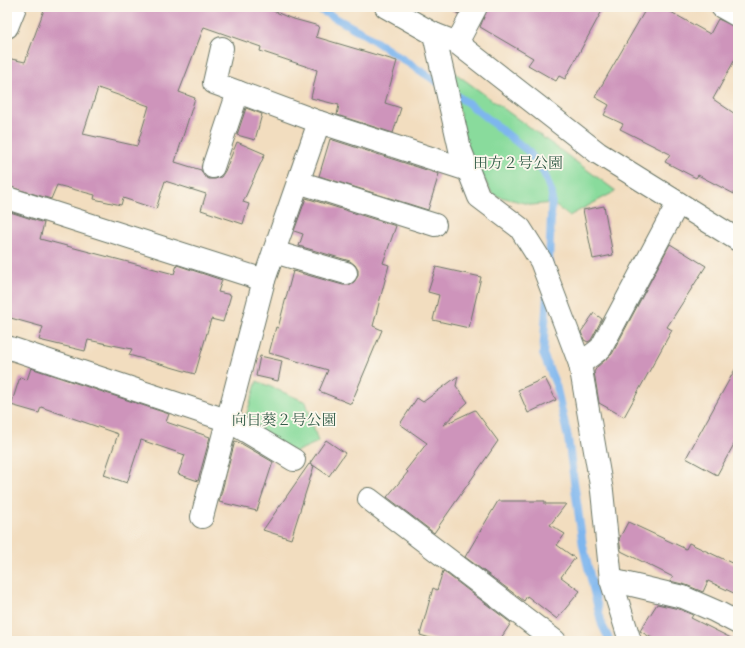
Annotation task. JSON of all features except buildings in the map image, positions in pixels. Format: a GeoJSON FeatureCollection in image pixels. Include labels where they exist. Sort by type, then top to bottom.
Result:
{"type":"FeatureCollection","features":[{"type":"Feature","properties":{"kind":"street"},"geometry":{"type":"LineString","coordinates":[[386,7],[434,34],[457,42],[598,152],[738,240]]}},
{"type":"Feature","properties":{"kind":"street"},"geometry":{"type":"LineString","coordinates":[[457,42],[476,7]]}},
{"type":"Feature","properties":{"kind":"street"},"geometry":{"type":"LineString","coordinates":[[722,7],[738,16]]}},
{"type":"Feature","properties":{"kind":"street"},"geometry":{"type":"LineString","coordinates":[[434,34],[460,149],[468,170],[480,197],[520,228],[542,260],[580,364],[602,491],[611,580],[630,641]]}},
{"type":"Feature","properties":{"kind":"street"},"geometry":{"type":"LineString","coordinates":[[222,48],[214,83],[319,122],[468,170]]}},
{"type":"Feature","properties":{"kind":"street"},"geometry":{"type":"LineString","coordinates":[[213,167],[238,92]]}},
{"type":"Feature","properties":{"kind":"street"},"geometry":{"type":"LineString","coordinates":[[202,517],[229,421],[264,280],[319,122]]}},
{"type":"Feature","properties":{"kind":"street"},"geometry":{"type":"LineString","coordinates":[[298,182],[435,225]]}},
{"type":"Feature","properties":{"kind":"street"},"geometry":{"type":"LineString","coordinates":[[7,198],[264,280]]}},
{"type":"Feature","properties":{"kind":"street"},"geometry":{"type":"LineString","coordinates":[[580,364],[601,348],[678,203]]}},
{"type":"Feature","properties":{"kind":"street"},"geometry":{"type":"LineString","coordinates":[[274,252],[346,273]]}},
{"type":"Feature","properties":{"kind":"street"},"geometry":{"type":"LineString","coordinates":[[7,347],[229,421],[294,460]]}},
{"type":"Feature","properties":{"kind":"street"},"geometry":{"type":"LineString","coordinates":[[369,499],[555,641]]}},
{"type":"Feature","properties":{"kind":"street"},"geometry":{"type":"LineString","coordinates":[[611,580],[683,597],[738,623]]}},
{"type":"Feature","properties":{"kind":"green space","name":"田方２号公園"},"geometry":{"type":"Polygon","coordinates":[[[451,70],[616,191],[569,216],[552,203],[532,205],[493,195],[467,148],[451,70]]]}},
{"type":"Feature","properties":{"kind":"green space","name":"向日葵２号公園"},"geometry":{"type":"Polygon","coordinates":[[[257,381],[306,402],[318,442],[295,452],[262,437],[246,416],[257,381]]]}},
{"type":"Feature","properties":{"kind":"waterway"},"geometry":{"type":"LineString","coordinates":[[315,7],[361,32],[442,85]]}},
{"type":"Feature","properties":{"kind":"waterway"},"geometry":{"type":"LineString","coordinates":[[451,92],[468,103],[528,151],[544,173],[552,194],[549,263]]}},
{"type":"Feature","properties":{"kind":"waterway"},"geometry":{"type":"LineString","coordinates":[[547,295],[543,354],[556,385],[568,438],[583,546],[602,625],[610,641]]}}]}
